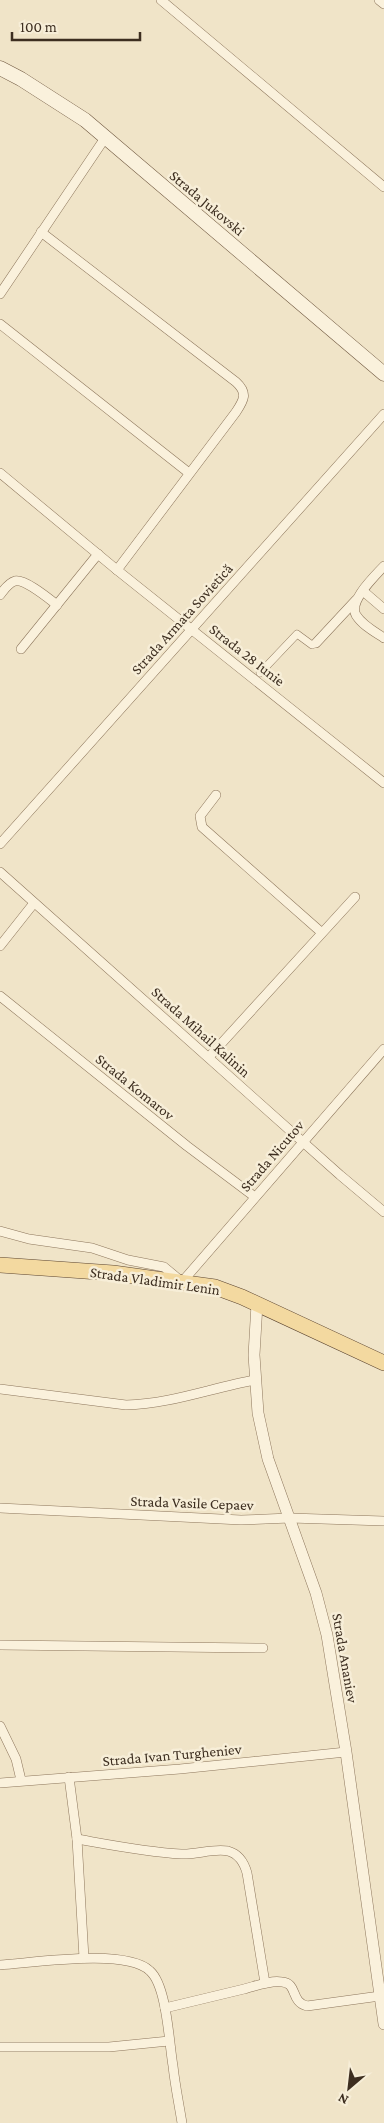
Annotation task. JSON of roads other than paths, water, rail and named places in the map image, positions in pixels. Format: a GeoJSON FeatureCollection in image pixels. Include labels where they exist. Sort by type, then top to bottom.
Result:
{"type":"FeatureCollection","features":[{"type":"Feature","properties":{"kind":"main road","name":"Strada Jukovski"},"geometry":{"type":"LineString","coordinates":[[0,68],[61,104],[106,138],[384,374]]}},
{"type":"Feature","properties":{"kind":"main road","name":"Strada Vladimir Lenin"},"geometry":{"type":"LineString","coordinates":[[0,1266],[113,1273],[215,1287],[257,1304],[384,1363]]}},
{"type":"Feature","properties":{"kind":"street"},"geometry":{"type":"LineString","coordinates":[[161,0],[384,187]]}},
{"type":"Feature","properties":{"kind":"street"},"geometry":{"type":"LineString","coordinates":[[379,0],[384,4]]}},
{"type":"Feature","properties":{"kind":"street"},"geometry":{"type":"LineString","coordinates":[[0,294],[106,138]]}},
{"type":"Feature","properties":{"kind":"street"},"geometry":{"type":"LineString","coordinates":[[41,232],[236,382],[245,393],[242,403],[117,570]]}},
{"type":"Feature","properties":{"kind":"street"},"geometry":{"type":"LineString","coordinates":[[0,324],[189,473]]}},
{"type":"Feature","properties":{"kind":"street","name":"Strada Armata Sovietică"},"geometry":{"type":"LineString","coordinates":[[0,844],[384,414]]}},
{"type":"Feature","properties":{"kind":"street","name":"Strada 28 Iunie"},"geometry":{"type":"LineString","coordinates":[[0,473],[117,570],[384,783]]}},
{"type":"Feature","properties":{"kind":"street"},"geometry":{"type":"LineString","coordinates":[[21,649],[98,554]]}},
{"type":"Feature","properties":{"kind":"street"},"geometry":{"type":"LineString","coordinates":[[260,673],[297,634],[312,645],[316,643],[356,600],[384,566]]}},
{"type":"Feature","properties":{"kind":"street"},"geometry":{"type":"LineString","coordinates":[[0,595],[14,581],[22,582],[57,605]]}},
{"type":"Feature","properties":{"kind":"street"},"geometry":{"type":"LineString","coordinates":[[363,591],[384,608]]}},
{"type":"Feature","properties":{"kind":"street"},"geometry":{"type":"LineString","coordinates":[[356,600],[354,607],[356,616],[384,638]]}},
{"type":"Feature","properties":{"kind":"street"},"geometry":{"type":"LineString","coordinates":[[216,795],[200,816],[202,827],[321,932]]}},
{"type":"Feature","properties":{"kind":"street","name":"Strada Mihail Kalinin"},"geometry":{"type":"LineString","coordinates":[[0,872],[384,1212]]}},
{"type":"Feature","properties":{"kind":"street"},"geometry":{"type":"LineString","coordinates":[[209,1057],[355,896]]}},
{"type":"Feature","properties":{"kind":"street"},"geometry":{"type":"LineString","coordinates":[[0,946],[34,902]]}},
{"type":"Feature","properties":{"kind":"street","name":"Strada Komarov"},"geometry":{"type":"LineString","coordinates":[[0,996],[187,1146],[255,1197]]}},
{"type":"Feature","properties":{"kind":"street","name":"Strada Nicutov"},"geometry":{"type":"LineString","coordinates":[[182,1282],[384,1049]]}},
{"type":"Feature","properties":{"kind":"street"},"geometry":{"type":"LineString","coordinates":[[0,1230],[29,1239],[92,1248],[128,1260],[164,1267],[182,1282]]}},
{"type":"Feature","properties":{"kind":"street","name":"Strada Ananiev"},"geometry":{"type":"LineString","coordinates":[[257,1304],[255,1380],[262,1434],[268,1458],[324,1620],[346,1752],[384,2024]]}},
{"type":"Feature","properties":{"kind":"street"},"geometry":{"type":"LineString","coordinates":[[0,1390],[126,1405],[144,1405],[187,1397],[228,1385],[255,1380]]}},
{"type":"Feature","properties":{"kind":"street","name":"Strada Vasile Cepaev"},"geometry":{"type":"LineString","coordinates":[[0,1508],[241,1520],[290,1518],[384,1521]]}},
{"type":"Feature","properties":{"kind":"street"},"geometry":{"type":"LineString","coordinates":[[0,1645],[263,1648]]}},
{"type":"Feature","properties":{"kind":"street"},"geometry":{"type":"LineString","coordinates":[[0,1726],[16,1760],[21,1780]]}},
{"type":"Feature","properties":{"kind":"street","name":"Strada Ivan Turgheniev"},"geometry":{"type":"LineString","coordinates":[[0,1782],[180,1769],[346,1752]]}},
{"type":"Feature","properties":{"kind":"street"},"geometry":{"type":"LineString","coordinates":[[69,1778],[77,1839],[84,1958]]}},
{"type":"Feature","properties":{"kind":"street"},"geometry":{"type":"LineString","coordinates":[[77,1839],[151,1852],[184,1854],[222,1850],[229,1851],[241,1858],[247,1873],[265,1983]]}},
{"type":"Feature","properties":{"kind":"street"},"geometry":{"type":"LineString","coordinates":[[0,1965],[84,1958],[140,1964],[150,1970],[156,1977],[165,2008],[182,2123]]}},
{"type":"Feature","properties":{"kind":"street"},"geometry":{"type":"LineString","coordinates":[[165,2008],[265,1983],[283,1982],[289,1984],[295,1993],[296,2000],[301,2005],[307,2006],[380,1996]]}},
{"type":"Feature","properties":{"kind":"street"},"geometry":{"type":"LineString","coordinates":[[0,2047],[109,2047],[169,2040]]}}]}
